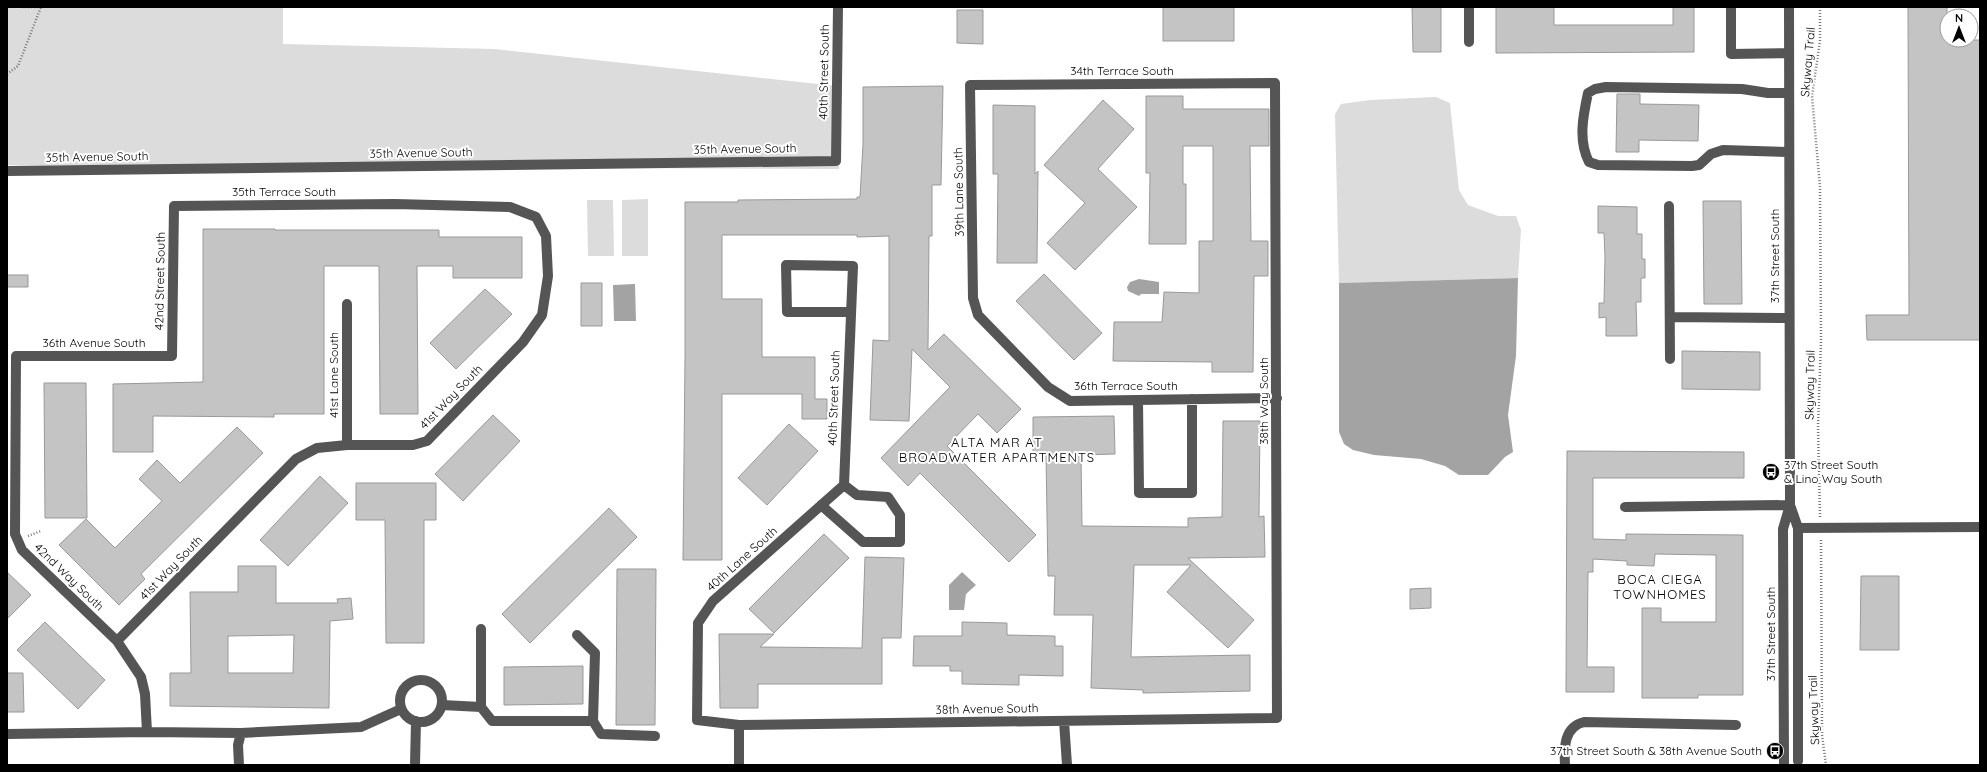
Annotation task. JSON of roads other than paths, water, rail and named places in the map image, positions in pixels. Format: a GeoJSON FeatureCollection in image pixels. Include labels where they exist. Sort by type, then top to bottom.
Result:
{"type":"FeatureCollection","features":[{"type":"Feature","properties":{"kind":"street","name":"40th Street South"},"geometry":{"type":"LineString","coordinates":[[836,161],[838,7]]}},
{"type":"Feature","properties":{"kind":"street"},"geometry":{"type":"LineString","coordinates":[[1469,7],[1469,42]]}},
{"type":"Feature","properties":{"kind":"street"},"geometry":{"type":"LineString","coordinates":[[1731,7],[1731,54],[1788,53]]}},
{"type":"Feature","properties":{"kind":"street","name":"37th Street South"},"geometry":{"type":"LineString","coordinates":[[1783,764],[1783,529],[1790,505],[1788,318],[1788,7]]}},
{"type":"Feature","properties":{"kind":"street","name":"34th Terrace South"},"geometry":{"type":"LineString","coordinates":[[970,85],[1275,83]]}},
{"type":"Feature","properties":{"kind":"street","name":"38th Way South"},"geometry":{"type":"LineString","coordinates":[[1275,83],[1277,718]]}},
{"type":"Feature","properties":{"kind":"street","name":"39th Lane South"},"geometry":{"type":"LineString","coordinates":[[970,85],[973,298]]}},
{"type":"Feature","properties":{"kind":"street"},"geometry":{"type":"LineString","coordinates":[[1788,93],[1768,93],[1742,89],[1606,87],[1594,89],[1588,93],[1582,126],[1584,152],[1589,162],[1598,165],[1692,166],[1699,165],[1711,154],[1723,150],[1788,152]]}},
{"type":"Feature","properties":{"kind":"street","name":"35th Avenue South"},"geometry":{"type":"LineString","coordinates":[[7,171],[836,161]]}},
{"type":"Feature","properties":{"kind":"street","name":"35th Terrace South"},"geometry":{"type":"LineString","coordinates":[[174,206],[395,204]]}},
{"type":"Feature","properties":{"kind":"street","name":"41st Way South"},"geometry":{"type":"LineString","coordinates":[[117,642],[296,459],[317,448],[347,445],[413,445],[427,441],[523,342],[542,315],[548,276],[546,236],[536,216],[510,207],[395,204]]}},
{"type":"Feature","properties":{"kind":"street","name":"42nd Street South"},"geometry":{"type":"LineString","coordinates":[[172,356],[174,206]]}},
{"type":"Feature","properties":{"kind":"street"},"geometry":{"type":"LineString","coordinates":[[1669,206],[1670,358]]}},
{"type":"Feature","properties":{"kind":"street","name":"40th Street South"},"geometry":{"type":"LineString","coordinates":[[844,485],[853,266],[786,265],[787,312],[851,312]]}},
{"type":"Feature","properties":{"kind":"street","name":"36th Terrace South"},"geometry":{"type":"LineString","coordinates":[[973,298],[978,315],[1048,387],[1070,400],[1277,398]]}},
{"type":"Feature","properties":{"kind":"street","name":"41st Lane South"},"geometry":{"type":"LineString","coordinates":[[347,304],[347,445]]}},
{"type":"Feature","properties":{"kind":"street"},"geometry":{"type":"LineString","coordinates":[[1670,317],[1788,318]]}},
{"type":"Feature","properties":{"kind":"street","name":"36th Avenue South"},"geometry":{"type":"LineString","coordinates":[[16,356],[172,356]]}},
{"type":"Feature","properties":{"kind":"street","name":"42nd Way South"},"geometry":{"type":"LineString","coordinates":[[16,356],[15,534],[22,550],[117,642],[141,677],[145,694],[147,732]]}},
{"type":"Feature","properties":{"kind":"street"},"geometry":{"type":"LineString","coordinates":[[1138,400],[1138,493],[1192,493],[1192,399]]}},
{"type":"Feature","properties":{"kind":"street"},"geometry":{"type":"LineString","coordinates":[[822,505],[863,542],[900,542],[900,515],[888,497],[857,495],[844,485]]}},
{"type":"Feature","properties":{"kind":"street","name":"40th Lane South"},"geometry":{"type":"LineString","coordinates":[[697,720],[698,623],[713,601],[844,485]]}},
{"type":"Feature","properties":{"kind":"street"},"geometry":{"type":"LineString","coordinates":[[1625,507],[1790,505]]}},
{"type":"Feature","properties":{"kind":"street","name":"37th Street South"},"geometry":{"type":"LineString","coordinates":[[1790,505],[1798,528],[1802,763]]}},
{"type":"Feature","properties":{"kind":"street"},"geometry":{"type":"LineString","coordinates":[[1798,528],[1980,527]]}},
{"type":"Feature","properties":{"kind":"street"},"geometry":{"type":"LineString","coordinates":[[481,629],[481,707],[492,721],[593,721]]}},
{"type":"Feature","properties":{"kind":"street"},"geometry":{"type":"LineString","coordinates":[[577,635],[595,653],[593,721],[601,734],[655,736]]}},
{"type":"Feature","properties":{"kind":"street"},"geometry":{"type":"LineString","coordinates":[[416,680],[430,681],[440,692],[442,705],[435,716],[423,722],[416,721],[410,719],[401,709],[401,694],[404,688],[416,680]]}},
{"type":"Feature","properties":{"kind":"street"},"geometry":{"type":"LineString","coordinates":[[442,705],[481,707]]}},
{"type":"Feature","properties":{"kind":"street"},"geometry":{"type":"LineString","coordinates":[[7,734],[147,732],[241,733],[361,727],[401,709]]}},
{"type":"Feature","properties":{"kind":"street","name":"38th Avenue South"},"geometry":{"type":"LineString","coordinates":[[697,720],[739,724],[1277,718]]}},
{"type":"Feature","properties":{"kind":"street"},"geometry":{"type":"LineString","coordinates":[[415,765],[416,721]]}},
{"type":"Feature","properties":{"kind":"street"},"geometry":{"type":"LineString","coordinates":[[1064,721],[1067,765]]}},
{"type":"Feature","properties":{"kind":"street"},"geometry":{"type":"LineString","coordinates":[[1565,765],[1564,750],[1568,734],[1573,726],[1584,722],[1736,725]]}},
{"type":"Feature","properties":{"kind":"street"},"geometry":{"type":"LineString","coordinates":[[739,724],[739,765]]}},
{"type":"Feature","properties":{"kind":"street"},"geometry":{"type":"LineString","coordinates":[[239,765],[238,745],[241,733]]}},
{"type":"Feature","properties":{"kind":"street"},"geometry":{"type":"LineString","coordinates":[[1783,764],[1802,763]]}},
{"type":"Feature","properties":{"kind":"place","name":"37th Street South & Lino Way South"},"geometry":{"type":"Point","coordinates":[1771,472]}},
{"type":"Feature","properties":{"kind":"place","name":"37th Street South & 38th Avenue South"},"geometry":{"type":"Point","coordinates":[1775,751]}},
{"type":"Feature","properties":{"kind":"district","name":"ALTA MAR AT BROADWATER APARTMENTS"},"geometry":{"type":"Point","coordinates":[997,450]}},
{"type":"Feature","properties":{"kind":"district","name":"BOCA CIEGA TOWNHOMES"},"geometry":{"type":"Point","coordinates":[1660,586]}}]}
